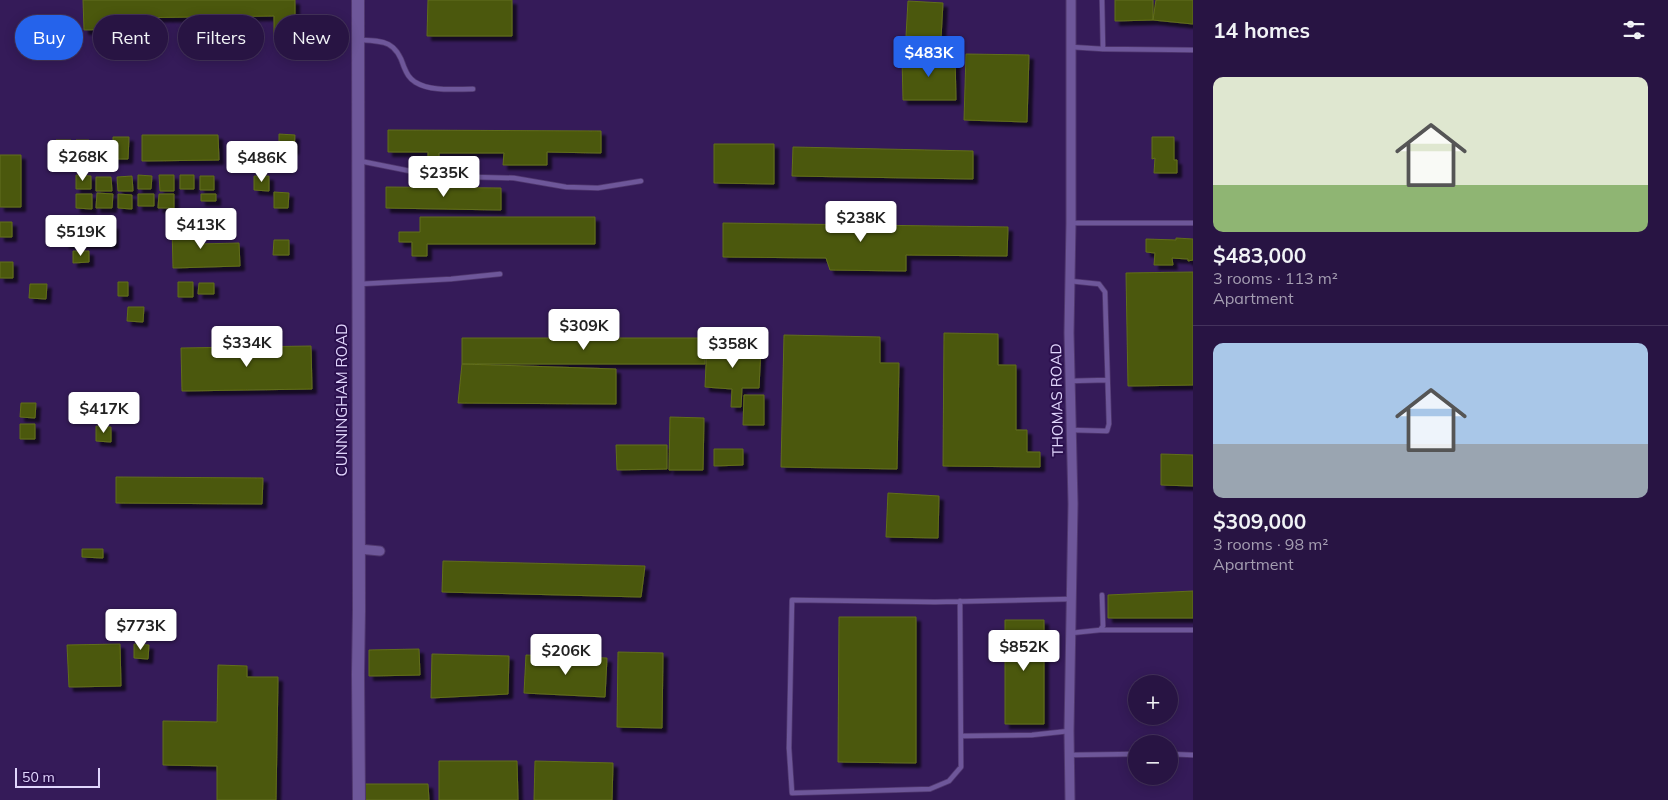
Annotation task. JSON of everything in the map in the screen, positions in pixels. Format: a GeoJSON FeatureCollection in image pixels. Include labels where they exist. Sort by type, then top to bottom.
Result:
{"type":"FeatureCollection","features":[{"type":"Feature","properties":{"kind":"street","name":"CUNNINGHAM ROAD"},"geometry":{"type":"LineString","coordinates":[[358,0],[359,549],[357,647],[359,656],[359,800]]}},
{"type":"Feature","properties":{"kind":"street","name":"THOMAS ROAD"},"geometry":{"type":"LineString","coordinates":[[1070,800],[1068,731],[1073,504],[1070,382],[1071,0]]}},
{"type":"Feature","properties":{"kind":"street"},"geometry":{"type":"LineString","coordinates":[[359,549],[380,551]]}},
{"type":"Feature","properties":{"kind":"lane"},"geometry":{"type":"LineString","coordinates":[[1102,0],[1103,49]]}},
{"type":"Feature","properties":{"kind":"lane"},"geometry":{"type":"LineString","coordinates":[[358,40],[388,42],[396,49],[407,76],[422,86],[473,89]]}},
{"type":"Feature","properties":{"kind":"lane"},"geometry":{"type":"LineString","coordinates":[[1070,47],[1193,50]]}},
{"type":"Feature","properties":{"kind":"lane"},"geometry":{"type":"LineString","coordinates":[[358,161],[435,176],[514,178],[566,187],[598,188],[641,181]]}},
{"type":"Feature","properties":{"kind":"lane"},"geometry":{"type":"LineString","coordinates":[[1071,223],[1193,223]]}},
{"type":"Feature","properties":{"kind":"lane"},"geometry":{"type":"LineString","coordinates":[[359,284],[451,279],[500,274]]}},
{"type":"Feature","properties":{"kind":"lane"},"geometry":{"type":"LineString","coordinates":[[1070,281],[1099,284],[1104,292],[1109,424],[1107,431],[1071,430]]}},
{"type":"Feature","properties":{"kind":"lane"},"geometry":{"type":"LineString","coordinates":[[1070,382],[1107,380]]}},
{"type":"Feature","properties":{"kind":"lane"},"geometry":{"type":"LineString","coordinates":[[1100,630],[1103,626],[1102,595]]}},
{"type":"Feature","properties":{"kind":"lane"},"geometry":{"type":"LineString","coordinates":[[960,601],[961,767],[949,781],[930,789],[792,792],[789,748],[792,600],[936,602],[960,601],[1072,599]]}},
{"type":"Feature","properties":{"kind":"lane"},"geometry":{"type":"LineString","coordinates":[[1071,633],[1100,630],[1193,630]]}},
{"type":"Feature","properties":{"kind":"lane"},"geometry":{"type":"LineString","coordinates":[[961,736],[1051,734],[1068,731]]}},
{"type":"Feature","properties":{"kind":"lane"},"geometry":{"type":"LineString","coordinates":[[1069,755],[1128,754]]}},
{"type":"Feature","properties":{"kind":"lane"},"geometry":{"type":"LineString","coordinates":[[1178,754],[1193,755]]}},
{"type":"Feature","properties":{"kind":"building"},"geometry":{"type":"Polygon","coordinates":[[[83,0],[295,0],[295,15],[178,15],[178,17],[168,17],[168,15],[93,15],[93,30],[84,30],[83,0]]]}},
{"type":"Feature","properties":{"kind":"building"},"geometry":{"type":"Polygon","coordinates":[[[428,0],[512,0],[512,36],[427,36],[428,0]]]}},
{"type":"Feature","properties":{"kind":"building"},"geometry":{"type":"Polygon","coordinates":[[[1115,0],[1153,0],[1153,20],[1115,21],[1115,0]]]}},
{"type":"Feature","properties":{"kind":"building"},"geometry":{"type":"Polygon","coordinates":[[[1156,0],[1193,0],[1193,24],[1153,20],[1156,0]]]}},
{"type":"Feature","properties":{"kind":"building"},"geometry":{"type":"Polygon","coordinates":[[[908,1],[943,3],[941,38],[906,36],[908,1]]]}},
{"type":"Feature","properties":{"kind":"building"},"geometry":{"type":"Polygon","coordinates":[[[966,54],[1029,55],[1027,122],[964,120],[966,54]]]}},
{"type":"Feature","properties":{"kind":"building"},"geometry":{"type":"Polygon","coordinates":[[[902,57],[955,57],[956,100],[903,100],[902,57]]]}},
{"type":"Feature","properties":{"kind":"building"},"geometry":{"type":"Polygon","coordinates":[[[388,130],[601,131],[601,153],[547,152],[547,165],[503,165],[504,153],[439,153],[439,165],[428,165],[428,152],[388,152],[388,130]]]}},
{"type":"Feature","properties":{"kind":"building"},"geometry":{"type":"Polygon","coordinates":[[[279,134],[295,135],[294,150],[279,149],[279,134]]]}},
{"type":"Feature","properties":{"kind":"building"},"geometry":{"type":"Polygon","coordinates":[[[142,135],[218,135],[219,160],[142,161],[142,135]]]}},
{"type":"Feature","properties":{"kind":"building"},"geometry":{"type":"Polygon","coordinates":[[[113,137],[129,137],[128,159],[113,159],[113,137]]]}},
{"type":"Feature","properties":{"kind":"building"},"geometry":{"type":"Polygon","coordinates":[[[1152,137],[1174,137],[1174,160],[1177,160],[1177,173],[1154,173],[1155,158],[1152,159],[1152,137]]]}},
{"type":"Feature","properties":{"kind":"building"},"geometry":{"type":"Polygon","coordinates":[[[56,140],[71,140],[71,158],[56,158],[56,140]]]}},
{"type":"Feature","properties":{"kind":"building"},"geometry":{"type":"Polygon","coordinates":[[[76,140],[89,140],[89,158],[75,158],[76,140]]]}},
{"type":"Feature","properties":{"kind":"building"},"geometry":{"type":"Polygon","coordinates":[[[94,142],[110,143],[109,158],[93,157],[94,142]]]}},
{"type":"Feature","properties":{"kind":"building"},"geometry":{"type":"Polygon","coordinates":[[[714,144],[774,144],[774,184],[714,183],[714,144]]]}},
{"type":"Feature","properties":{"kind":"building"},"geometry":{"type":"Polygon","coordinates":[[[793,147],[973,151],[973,179],[792,176],[793,147]]]}},
{"type":"Feature","properties":{"kind":"building"},"geometry":{"type":"Polygon","coordinates":[[[0,155],[21,155],[21,207],[0,207],[0,155]]]}},
{"type":"Feature","properties":{"kind":"building"},"geometry":{"type":"Polygon","coordinates":[[[76,175],[91,176],[91,189],[76,189],[76,175]]]}},
{"type":"Feature","properties":{"kind":"building"},"geometry":{"type":"Polygon","coordinates":[[[138,175],[152,176],[151,189],[138,189],[138,175]]]}},
{"type":"Feature","properties":{"kind":"building"},"geometry":{"type":"Polygon","coordinates":[[[159,175],[174,175],[174,191],[160,191],[159,175]]]}},
{"type":"Feature","properties":{"kind":"building"},"geometry":{"type":"Polygon","coordinates":[[[180,175],[194,175],[194,189],[180,189],[180,175]]]}},
{"type":"Feature","properties":{"kind":"building"},"geometry":{"type":"Polygon","coordinates":[[[132,176],[133,191],[118,191],[117,177],[132,176]]]}},
{"type":"Feature","properties":{"kind":"building"},"geometry":{"type":"Polygon","coordinates":[[[200,176],[214,176],[214,190],[200,190],[200,176]]]}},
{"type":"Feature","properties":{"kind":"building"},"geometry":{"type":"Polygon","coordinates":[[[254,176],[269,176],[269,191],[254,190],[254,176]]]}},
{"type":"Feature","properties":{"kind":"building"},"geometry":{"type":"Polygon","coordinates":[[[96,177],[111,177],[112,191],[96,191],[96,177]]]}},
{"type":"Feature","properties":{"kind":"building"},"geometry":{"type":"Polygon","coordinates":[[[386,187],[501,188],[501,210],[386,208],[386,187]]]}},
{"type":"Feature","properties":{"kind":"building"},"geometry":{"type":"Polygon","coordinates":[[[274,192],[289,193],[288,208],[274,208],[274,192]]]}},
{"type":"Feature","properties":{"kind":"building"},"geometry":{"type":"Polygon","coordinates":[[[97,193],[113,194],[112,208],[96,208],[97,193]]]}},
{"type":"Feature","properties":{"kind":"building"},"geometry":{"type":"Polygon","coordinates":[[[76,194],[92,194],[92,209],[76,208],[76,194]]]}},
{"type":"Feature","properties":{"kind":"building"},"geometry":{"type":"Polygon","coordinates":[[[118,194],[132,195],[132,209],[118,208],[118,194]]]}},
{"type":"Feature","properties":{"kind":"building"},"geometry":{"type":"Polygon","coordinates":[[[138,194],[154,194],[154,206],[138,206],[138,194]]]}},
{"type":"Feature","properties":{"kind":"building"},"geometry":{"type":"Polygon","coordinates":[[[159,194],[174,194],[174,208],[158,208],[159,194]]]}},
{"type":"Feature","properties":{"kind":"building"},"geometry":{"type":"Polygon","coordinates":[[[201,194],[216,194],[216,201],[201,201],[201,194]]]}},
{"type":"Feature","properties":{"kind":"building"},"geometry":{"type":"Polygon","coordinates":[[[420,217],[595,217],[595,244],[427,244],[427,256],[412,256],[412,242],[399,242],[399,232],[420,232],[420,217]]]}},
{"type":"Feature","properties":{"kind":"building"},"geometry":{"type":"Polygon","coordinates":[[[0,222],[12,222],[12,237],[0,237],[0,222]]]}},
{"type":"Feature","properties":{"kind":"building"},"geometry":{"type":"Polygon","coordinates":[[[723,223],[1008,227],[1007,256],[906,255],[906,271],[830,270],[826,258],[723,257],[723,223]]]}},
{"type":"Feature","properties":{"kind":"building"},"geometry":{"type":"Polygon","coordinates":[[[65,224],[114,225],[114,244],[65,244],[65,224]]]}},
{"type":"Feature","properties":{"kind":"building"},"geometry":{"type":"Polygon","coordinates":[[[198,224],[198,244],[239,243],[240,266],[173,268],[172,225],[198,224]]]}},
{"type":"Feature","properties":{"kind":"building"},"geometry":{"type":"Polygon","coordinates":[[[1176,238],[1193,239],[1193,260],[1172,258],[1173,265],[1154,265],[1155,253],[1146,252],[1146,239],[1176,240],[1176,238]]]}},
{"type":"Feature","properties":{"kind":"building"},"geometry":{"type":"Polygon","coordinates":[[[274,240],[289,240],[289,255],[273,255],[274,240]]]}},
{"type":"Feature","properties":{"kind":"building"},"geometry":{"type":"Polygon","coordinates":[[[73,251],[89,251],[89,262],[73,263],[73,251]]]}},
{"type":"Feature","properties":{"kind":"building"},"geometry":{"type":"Polygon","coordinates":[[[0,262],[13,262],[13,278],[0,278],[0,262]]]}},
{"type":"Feature","properties":{"kind":"building"},"geometry":{"type":"Polygon","coordinates":[[[1193,272],[1193,385],[1128,386],[1126,273],[1193,272]]]}},
{"type":"Feature","properties":{"kind":"building"},"geometry":{"type":"Polygon","coordinates":[[[118,282],[128,282],[128,296],[118,296],[118,282]]]}},
{"type":"Feature","properties":{"kind":"building"},"geometry":{"type":"Polygon","coordinates":[[[178,282],[193,282],[193,297],[178,297],[178,282]]]}},
{"type":"Feature","properties":{"kind":"building"},"geometry":{"type":"Polygon","coordinates":[[[199,283],[214,283],[214,294],[198,294],[199,283]]]}},
{"type":"Feature","properties":{"kind":"building"},"geometry":{"type":"Polygon","coordinates":[[[30,284],[47,284],[46,299],[29,298],[30,284]]]}},
{"type":"Feature","properties":{"kind":"building"},"geometry":{"type":"Polygon","coordinates":[[[128,307],[144,307],[143,322],[127,321],[128,307]]]}},
{"type":"Feature","properties":{"kind":"building"},"geometry":{"type":"Polygon","coordinates":[[[944,333],[998,334],[998,365],[1016,365],[1016,430],[1027,430],[1027,452],[1040,452],[1040,467],[943,466],[944,333]]]}},
{"type":"Feature","properties":{"kind":"building"},"geometry":{"type":"Polygon","coordinates":[[[784,335],[880,337],[880,363],[899,363],[897,469],[781,467],[784,335]]]}},
{"type":"Feature","properties":{"kind":"building"},"geometry":{"type":"Polygon","coordinates":[[[462,338],[705,338],[705,364],[462,364],[462,338]]]}},
{"type":"Feature","properties":{"kind":"building"},"geometry":{"type":"Polygon","coordinates":[[[707,344],[761,347],[759,388],[742,388],[741,407],[731,407],[732,389],[705,387],[707,344]]]}},
{"type":"Feature","properties":{"kind":"building"},"geometry":{"type":"Polygon","coordinates":[[[311,346],[312,389],[182,391],[181,348],[311,346]]]}},
{"type":"Feature","properties":{"kind":"building"},"geometry":{"type":"Polygon","coordinates":[[[462,364],[616,369],[616,404],[458,403],[462,364]]]}},
{"type":"Feature","properties":{"kind":"building"},"geometry":{"type":"Polygon","coordinates":[[[744,395],[764,395],[764,425],[743,425],[744,395]]]}},
{"type":"Feature","properties":{"kind":"building"},"geometry":{"type":"Polygon","coordinates":[[[21,403],[36,403],[35,418],[20,417],[21,403]]]}},
{"type":"Feature","properties":{"kind":"building"},"geometry":{"type":"Polygon","coordinates":[[[670,417],[704,418],[703,470],[669,470],[670,417]]]}},
{"type":"Feature","properties":{"kind":"building"},"geometry":{"type":"Polygon","coordinates":[[[20,424],[35,424],[35,439],[20,439],[20,424]]]}},
{"type":"Feature","properties":{"kind":"building"},"geometry":{"type":"Polygon","coordinates":[[[96,426],[111,427],[111,442],[96,441],[96,426]]]}},
{"type":"Feature","properties":{"kind":"building"},"geometry":{"type":"Polygon","coordinates":[[[616,445],[667,445],[667,469],[617,470],[616,445]]]}},
{"type":"Feature","properties":{"kind":"building"},"geometry":{"type":"Polygon","coordinates":[[[714,449],[743,449],[743,465],[714,466],[714,449]]]}},
{"type":"Feature","properties":{"kind":"building"},"geometry":{"type":"Polygon","coordinates":[[[1161,454],[1193,455],[1193,486],[1161,485],[1161,454]]]}},
{"type":"Feature","properties":{"kind":"building"},"geometry":{"type":"Polygon","coordinates":[[[116,477],[263,478],[262,504],[116,503],[116,477]]]}},
{"type":"Feature","properties":{"kind":"building"},"geometry":{"type":"Polygon","coordinates":[[[888,493],[939,496],[938,538],[886,537],[888,493]]]}},
{"type":"Feature","properties":{"kind":"building"},"geometry":{"type":"Polygon","coordinates":[[[82,549],[103,549],[103,558],[82,557],[82,549]]]}},
{"type":"Feature","properties":{"kind":"building"},"geometry":{"type":"Polygon","coordinates":[[[443,561],[645,566],[641,597],[442,592],[443,561]]]}},
{"type":"Feature","properties":{"kind":"building"},"geometry":{"type":"Polygon","coordinates":[[[1193,591],[1193,618],[1108,618],[1108,595],[1193,591]]]}},
{"type":"Feature","properties":{"kind":"building"},"geometry":{"type":"Polygon","coordinates":[[[839,617],[916,617],[916,763],[838,762],[839,617]]]}},
{"type":"Feature","properties":{"kind":"building"},"geometry":{"type":"Polygon","coordinates":[[[1005,620],[1044,620],[1044,724],[1005,724],[1005,620]]]}},
{"type":"Feature","properties":{"kind":"building"},"geometry":{"type":"Polygon","coordinates":[[[120,644],[121,686],[69,687],[67,645],[120,644]]]}},
{"type":"Feature","properties":{"kind":"building"},"geometry":{"type":"Polygon","coordinates":[[[134,644],[149,645],[148,659],[134,658],[134,644]]]}},
{"type":"Feature","properties":{"kind":"building"},"geometry":{"type":"Polygon","coordinates":[[[419,649],[420,675],[369,676],[369,650],[419,649]]]}},
{"type":"Feature","properties":{"kind":"building"},"geometry":{"type":"Polygon","coordinates":[[[618,652],[663,653],[662,728],[617,727],[618,652]]]}},
{"type":"Feature","properties":{"kind":"building"},"geometry":{"type":"Polygon","coordinates":[[[432,654],[509,656],[508,694],[431,698],[432,654]]]}},
{"type":"Feature","properties":{"kind":"building"},"geometry":{"type":"Polygon","coordinates":[[[526,655],[607,658],[605,697],[524,693],[526,655]]]}},
{"type":"Feature","properties":{"kind":"building"},"geometry":{"type":"Polygon","coordinates":[[[218,665],[247,666],[247,677],[278,677],[276,800],[217,800],[217,766],[163,765],[163,721],[217,722],[218,665]]]}},
{"type":"Feature","properties":{"kind":"building"},"geometry":{"type":"Polygon","coordinates":[[[439,761],[517,761],[518,800],[439,800],[439,761]]]}},
{"type":"Feature","properties":{"kind":"building"},"geometry":{"type":"Polygon","coordinates":[[[535,761],[613,763],[612,800],[534,800],[535,761]]]}},
{"type":"Feature","properties":{"kind":"building"},"geometry":{"type":"Polygon","coordinates":[[[359,784],[428,784],[429,800],[359,800],[359,784]]]}}]}
